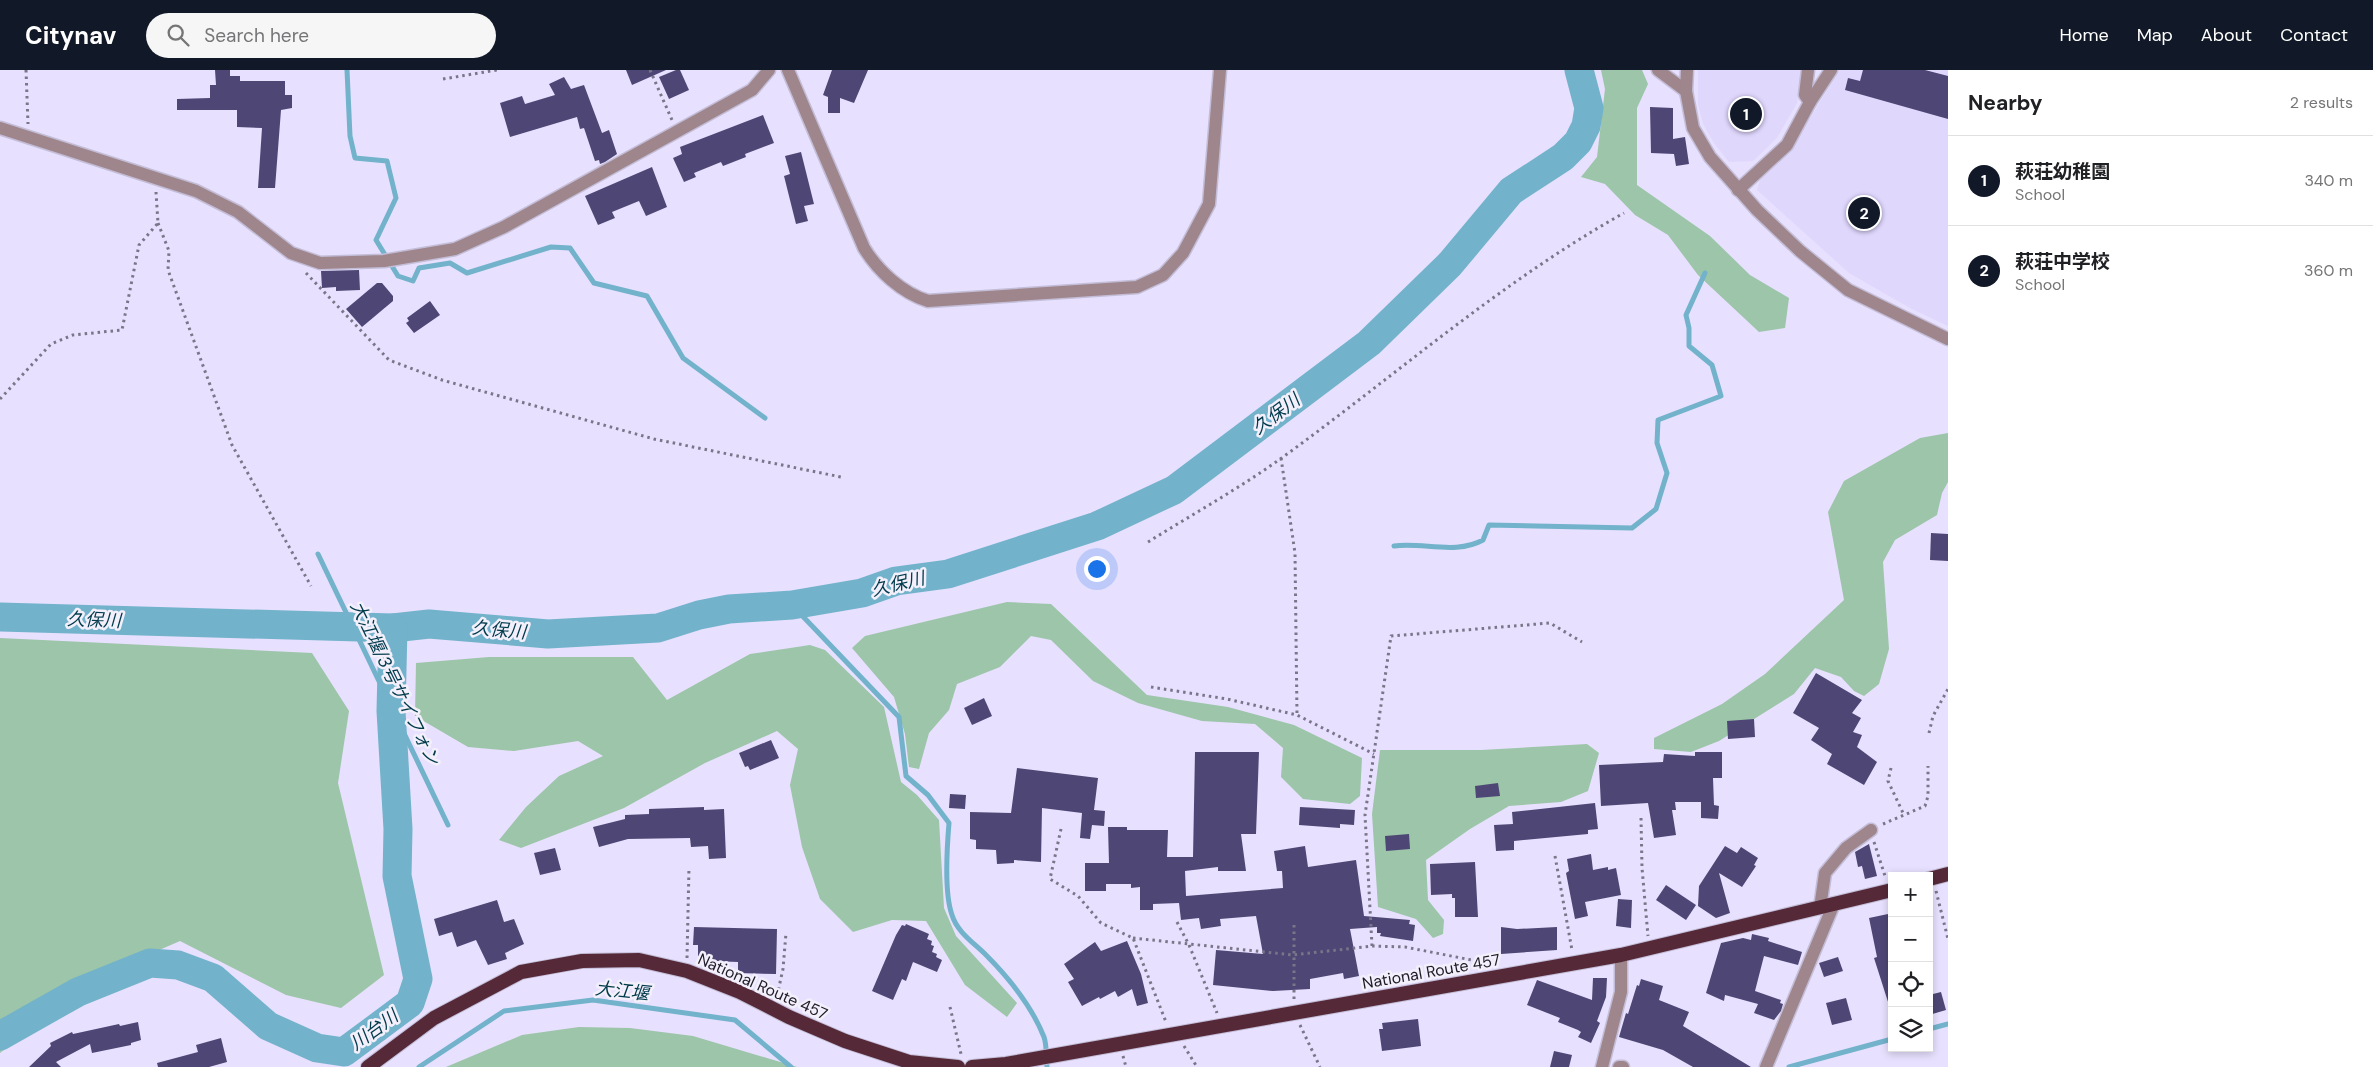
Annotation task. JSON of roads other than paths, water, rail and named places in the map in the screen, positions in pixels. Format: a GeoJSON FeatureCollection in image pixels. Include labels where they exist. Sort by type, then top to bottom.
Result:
{"type":"FeatureCollection","features":[{"type":"Feature","properties":{"kind":"highway"},"geometry":{"type":"LineString","coordinates":[[1933,878],[1948,874]]}},
{"type":"Feature","properties":{"kind":"highway","name":"National Route 457"},"geometry":{"type":"LineString","coordinates":[[368,1067],[434,1018],[521,972],[582,961],[639,960],[687,971],[740,992],[789,1018],[845,1042],[909,1062],[1006,1064],[1621,955],[1888,891]]}},
{"type":"Feature","properties":{"kind":"street"},"geometry":{"type":"LineString","coordinates":[[0,128],[196,191],[238,212],[291,253],[320,263],[384,261],[455,249],[504,227],[752,90],[769,70]]}},
{"type":"Feature","properties":{"kind":"street"},"geometry":{"type":"LineString","coordinates":[[788,70],[864,248],[874,265],[913,296],[928,301],[1137,287],[1163,275],[1182,253],[1209,204],[1220,70]]}},
{"type":"Feature","properties":{"kind":"street"},"geometry":{"type":"LineString","coordinates":[[1658,70],[1686,91]]}},
{"type":"Feature","properties":{"kind":"street"},"geometry":{"type":"LineString","coordinates":[[1687,70],[1686,91],[1693,128],[1710,157],[1738,190],[1800,251],[1848,290],[1948,339]]}},
{"type":"Feature","properties":{"kind":"street"},"geometry":{"type":"LineString","coordinates":[[1808,70],[1805,95],[1810,102]]}},
{"type":"Feature","properties":{"kind":"street"},"geometry":{"type":"LineString","coordinates":[[1738,190],[1787,145],[1830,70]]}},
{"type":"Feature","properties":{"kind":"street"},"geometry":{"type":"LineString","coordinates":[[1766,1067],[1826,907],[1825,873],[1846,848],[1871,830]]}},
{"type":"Feature","properties":{"kind":"street"},"geometry":{"type":"LineString","coordinates":[[1602,1067],[1621,992],[1621,955]]}},
{"type":"Feature","properties":{"kind":"waterway"},"geometry":{"type":"LineString","coordinates":[[347,70],[350,136],[355,158],[387,161],[396,198],[376,240],[398,276],[413,281],[419,268],[450,263],[467,273],[551,247],[570,248],[594,283],[647,296],[683,358],[765,418]]}},
{"type":"Feature","properties":{"kind":"waterway","name":"久保川"},"geometry":{"type":"LineString","coordinates":[[0,617],[393,628],[429,624],[548,634],[658,628],[699,615],[729,609],[792,605],[862,593],[896,581],[948,574],[1097,526],[1174,490],[1369,343],[1450,264],[1511,191],[1563,157],[1578,142],[1586,126],[1589,108],[1579,70]]}},
{"type":"Feature","properties":{"kind":"waterway"},"geometry":{"type":"LineString","coordinates":[[1394,546],[1462,547],[1483,540],[1489,525],[1632,528],[1656,509],[1667,473],[1657,443],[1658,420],[1721,396],[1712,365],[1689,346],[1689,328],[1686,315],[1705,273]]}},
{"type":"Feature","properties":{"kind":"waterway","name":"大江堰/3号サイフォン"},"geometry":{"type":"LineString","coordinates":[[318,554],[448,825]]}},
{"type":"Feature","properties":{"kind":"waterway"},"geometry":{"type":"LineString","coordinates":[[792,605],[899,717],[906,776],[928,795],[949,823],[947,883],[949,906],[954,921],[971,942],[1003,973],[1019,993],[1044,1037],[1047,1067]]}},
{"type":"Feature","properties":{"kind":"waterway","name":"川台川"},"geometry":{"type":"LineString","coordinates":[[0,1036],[78,992],[150,963],[178,965],[213,978],[268,1026],[317,1048],[344,1052],[410,1003],[418,979],[397,876],[398,829],[391,711],[393,628]]}},
{"type":"Feature","properties":{"kind":"waterway","name":"大江堰"},"geometry":{"type":"LineString","coordinates":[[419,1067],[504,1011],[593,1000],[735,1020],[791,1067]]}},
{"type":"Feature","properties":{"kind":"waterway"},"geometry":{"type":"LineString","coordinates":[[1933,1028],[1948,1024]]}},
{"type":"Feature","properties":{"kind":"waterway"},"geometry":{"type":"LineString","coordinates":[[1789,1067],[1888,1040]]}},
{"type":"Feature","properties":{"kind":"place","name":"萩荘幼稚園"},"geometry":{"type":"Point","coordinates":[1746,114]}},
{"type":"Feature","properties":{"kind":"place","name":"萩荘中学校"},"geometry":{"type":"Point","coordinates":[1864,213]}}]}
